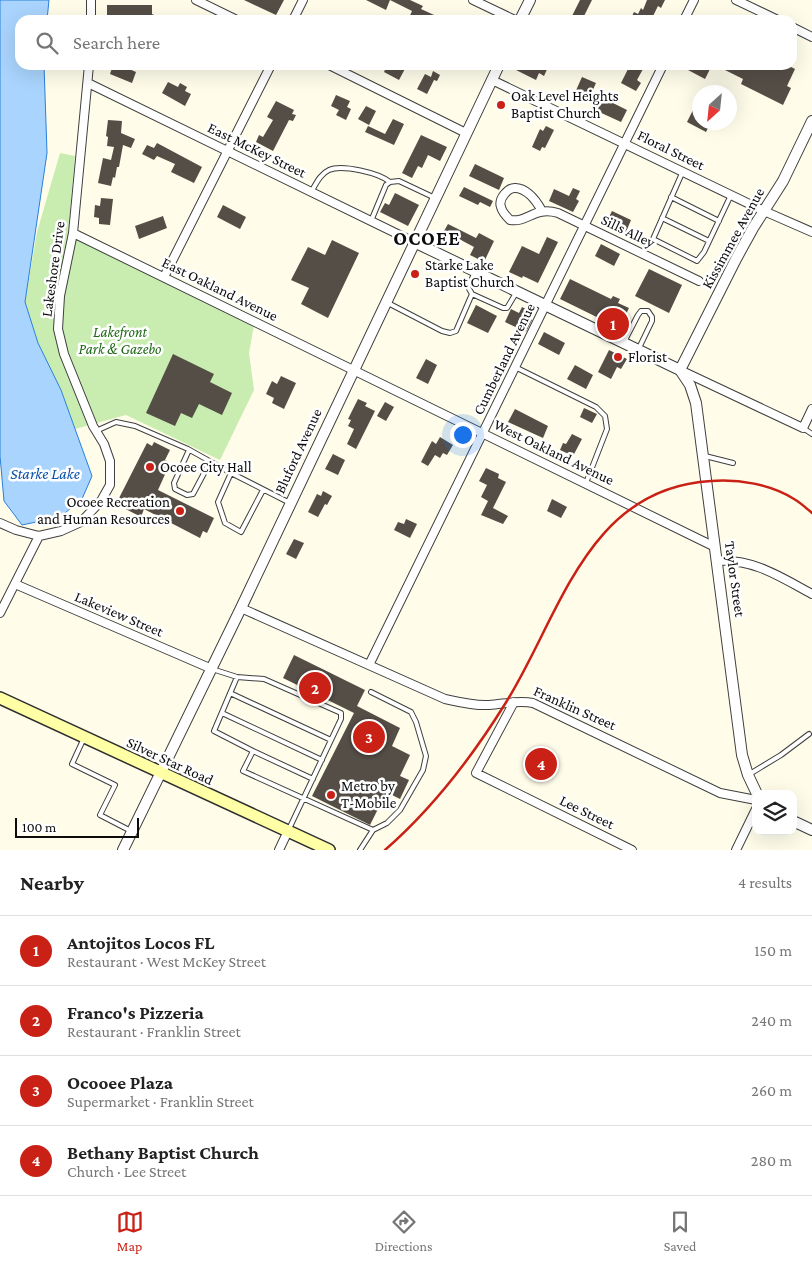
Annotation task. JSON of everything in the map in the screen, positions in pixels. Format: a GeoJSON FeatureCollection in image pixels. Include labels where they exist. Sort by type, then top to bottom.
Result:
{"type":"FeatureCollection","features":[{"type":"Feature","properties":{"kind":"main road","name":"Silver Star Road"},"geometry":{"type":"LineString","coordinates":[[0,698],[328,850]]}},
{"type":"Feature","properties":{"kind":"street"},"geometry":{"type":"LineString","coordinates":[[91,0],[91,15]]}},
{"type":"Feature","properties":{"kind":"street"},"geometry":{"type":"LineString","coordinates":[[196,0],[227,15]]}},
{"type":"Feature","properties":{"kind":"street"},"geometry":{"type":"LineString","coordinates":[[296,15],[303,0]]}},
{"type":"Feature","properties":{"kind":"street"},"geometry":{"type":"LineString","coordinates":[[473,0],[504,15]]}},
{"type":"Feature","properties":{"kind":"street"},"geometry":{"type":"LineString","coordinates":[[522,15],[530,0]]}},
{"type":"Feature","properties":{"kind":"street"},"geometry":{"type":"LineString","coordinates":[[686,15],[694,0]]}},
{"type":"Feature","properties":{"kind":"street"},"geometry":{"type":"LineString","coordinates":[[736,0],[768,15]]}},
{"type":"Feature","properties":{"kind":"street"},"geometry":{"type":"LineString","coordinates":[[797,30],[812,37]]}},
{"type":"Feature","properties":{"kind":"street","name":"Lakeshore Drive"},"geometry":{"type":"LineString","coordinates":[[0,524],[39,536],[61,531],[81,522],[101,501],[110,485],[110,462],[104,444],[96,431],[64,354],[58,329],[60,296],[73,233],[89,70]]}},
{"type":"Feature","properties":{"kind":"street"},"geometry":{"type":"LineString","coordinates":[[164,277],[268,70]]}},
{"type":"Feature","properties":{"kind":"street"},"geometry":{"type":"LineString","coordinates":[[339,70],[466,132]]}},
{"type":"Feature","properties":{"kind":"street","name":"Bluford Avenue"},"geometry":{"type":"LineString","coordinates":[[123,850],[212,669],[497,70]]}},
{"type":"Feature","properties":{"kind":"street","name":"Cumberland Avenue"},"geometry":{"type":"LineString","coordinates":[[370,665],[660,70]]}},
{"type":"Feature","properties":{"kind":"street","name":"Floral Street"},"geometry":{"type":"LineString","coordinates":[[492,80],[764,211],[812,232]]}},
{"type":"Feature","properties":{"kind":"street","name":"East McKey Street"},"geometry":{"type":"LineString","coordinates":[[88,83],[414,242]]}},
{"type":"Feature","properties":{"kind":"street","name":"Kissimmee Avenue"},"geometry":{"type":"LineString","coordinates":[[678,369],[736,259],[783,181],[812,122]]}},
{"type":"Feature","properties":{"kind":"street"},"geometry":{"type":"LineString","coordinates":[[515,188],[524,191],[537,202],[542,211],[522,219],[510,220],[501,208],[500,202],[504,195],[515,188]]}},
{"type":"Feature","properties":{"kind":"street","name":"Sills Alley"},"geometry":{"type":"LineString","coordinates":[[542,211],[548,210],[558,213],[585,225],[699,281]]}},
{"type":"Feature","properties":{"kind":"street","name":"East Oakland Avenue"},"geometry":{"type":"LineString","coordinates":[[73,233],[354,369]]}},
{"type":"Feature","properties":{"kind":"street"},"geometry":{"type":"LineString","coordinates":[[414,242],[803,428],[812,409]]}},
{"type":"Feature","properties":{"kind":"street","name":"West Oakland Avenue"},"geometry":{"type":"LineString","coordinates":[[354,369],[715,547]]}},
{"type":"Feature","properties":{"kind":"street","name":"Taylor Street"},"geometry":{"type":"LineString","coordinates":[[678,369],[690,385],[696,403],[742,755],[755,790]]}},
{"type":"Feature","properties":{"kind":"street"},"geometry":{"type":"LineString","coordinates":[[0,613],[39,536]]}},
{"type":"Feature","properties":{"kind":"street"},"geometry":{"type":"LineString","coordinates":[[717,561],[745,562],[765,568],[812,594]]}},
{"type":"Feature","properties":{"kind":"street","name":"Lakeview Street"},"geometry":{"type":"LineString","coordinates":[[15,584],[212,669]]}},
{"type":"Feature","properties":{"kind":"street","name":"Franklin Street"},"geometry":{"type":"LineString","coordinates":[[241,608],[445,699],[462,703],[487,705],[524,702],[543,708],[720,793],[752,799]]}},
{"type":"Feature","properties":{"kind":"street","name":"Lee Street"},"geometry":{"type":"LineString","coordinates":[[514,702],[476,773],[632,850]]}},
{"type":"Feature","properties":{"kind":"street"},"geometry":{"type":"LineString","coordinates":[[736,850],[752,817]]}},
{"type":"Feature","properties":{"kind":"street"},"geometry":{"type":"LineString","coordinates":[[797,823],[812,830]]}},
{"type":"Feature","properties":{"kind":"street"},"geometry":{"type":"LineString","coordinates":[[278,850],[288,831]]}},
{"type":"Feature","properties":{"kind":"lane"},"geometry":{"type":"LineString","coordinates":[[311,192],[319,178],[328,170],[341,168],[382,176],[390,182]]}},
{"type":"Feature","properties":{"kind":"lane"},"geometry":{"type":"LineString","coordinates":[[684,172],[653,239],[675,250],[697,260],[704,252],[731,195]]}},
{"type":"Feature","properties":{"kind":"lane"},"geometry":{"type":"LineString","coordinates":[[371,221],[386,185],[390,182],[398,181],[435,198]]}},
{"type":"Feature","properties":{"kind":"lane"},"geometry":{"type":"LineString","coordinates":[[671,197],[719,220]]}},
{"type":"Feature","properties":{"kind":"lane"},"geometry":{"type":"LineString","coordinates":[[662,218],[709,241]]}},
{"type":"Feature","properties":{"kind":"lane"},"geometry":{"type":"LineString","coordinates":[[475,272],[468,287],[472,294],[503,308],[508,308],[516,291]]}},
{"type":"Feature","properties":{"kind":"lane"},"geometry":{"type":"LineString","coordinates":[[386,302],[442,331],[450,333],[456,331],[472,294]]}},
{"type":"Feature","properties":{"kind":"lane"},"geometry":{"type":"LineString","coordinates":[[624,343],[641,311],[648,311],[652,321],[638,350]]}},
{"type":"Feature","properties":{"kind":"lane"},"geometry":{"type":"LineString","coordinates":[[515,367],[596,407],[605,416],[607,429],[586,483]]}},
{"type":"Feature","properties":{"kind":"lane"},"geometry":{"type":"LineString","coordinates":[[96,431],[116,422],[124,423],[170,440],[290,503]]}},
{"type":"Feature","properties":{"kind":"lane"},"geometry":{"type":"LineString","coordinates":[[803,428],[812,434]]}},
{"type":"Feature","properties":{"kind":"lane"},"geometry":{"type":"LineString","coordinates":[[190,450],[174,483],[175,489],[187,495],[193,494],[210,462]]}},
{"type":"Feature","properties":{"kind":"lane"},"geometry":{"type":"LineString","coordinates":[[703,455],[733,462]]}},
{"type":"Feature","properties":{"kind":"lane"},"geometry":{"type":"LineString","coordinates":[[231,473],[218,502],[225,523],[241,532],[263,490]]}},
{"type":"Feature","properties":{"kind":"lane"},"geometry":{"type":"LineString","coordinates":[[212,669],[237,677],[264,679],[341,713],[341,719],[288,831]]}},
{"type":"Feature","properties":{"kind":"lane"},"geometry":{"type":"LineString","coordinates":[[237,677],[214,731],[312,780]]}},
{"type":"Feature","properties":{"kind":"lane"},"geometry":{"type":"LineString","coordinates":[[360,850],[373,830],[387,823],[400,810],[423,770],[426,756],[416,722],[411,712],[371,692]]}},
{"type":"Feature","properties":{"kind":"lane"},"geometry":{"type":"LineString","coordinates":[[230,693],[331,740]]}},
{"type":"Feature","properties":{"kind":"lane"},"geometry":{"type":"LineString","coordinates":[[222,713],[322,760]]}},
{"type":"Feature","properties":{"kind":"lane"},"geometry":{"type":"LineString","coordinates":[[748,775],[781,755],[809,734]]}},
{"type":"Feature","properties":{"kind":"lane"},"geometry":{"type":"LineString","coordinates":[[85,738],[72,764],[115,784],[100,815],[133,832]]}},
{"type":"Feature","properties":{"kind":"lane"},"geometry":{"type":"LineString","coordinates":[[253,751],[242,771],[373,830]]}},
{"type":"Feature","properties":{"kind":"green space","name":"Lakefront Park & Gazebo"},"geometry":{"type":"Polygon","coordinates":[[[60,153],[75,156],[68,234],[254,325],[249,353],[254,390],[220,460],[126,415],[75,429],[61,390],[38,343],[25,302],[37,232],[60,153]]]}},
{"type":"Feature","properties":{"kind":"water","name":"Starke Lake"},"geometry":{"type":"Polygon","coordinates":[[[0,0],[49,0],[48,15],[15,15],[15,70],[44,70],[47,153],[25,302],[38,343],[61,390],[92,476],[82,499],[60,517],[22,525],[4,501],[0,456],[0,0]]]}},
{"type":"Feature","properties":{"kind":"building"},"geometry":{"type":"Polygon","coordinates":[[[244,0],[284,0],[276,15],[244,0]]]}},
{"type":"Feature","properties":{"kind":"building"},"geometry":{"type":"Polygon","coordinates":[[[366,0],[390,0],[386,10],[366,0]]]}},
{"type":"Feature","properties":{"kind":"building"},"geometry":{"type":"Polygon","coordinates":[[[390,0],[410,0],[423,6],[421,9],[434,15],[410,15],[412,11],[390,0]]]}},
{"type":"Feature","properties":{"kind":"building"},"geometry":{"type":"Polygon","coordinates":[[[580,0],[592,0],[584,15],[572,15],[580,0]]]}},
{"type":"Feature","properties":{"kind":"building"},"geometry":{"type":"Polygon","coordinates":[[[647,0],[665,0],[661,8],[658,6],[654,15],[632,15],[634,12],[638,14],[641,8],[643,10],[647,0]]]}},
{"type":"Feature","properties":{"kind":"building"},"geometry":{"type":"Polygon","coordinates":[[[107,5],[152,5],[152,14],[154,15],[107,15],[107,5]]]}},
{"type":"Feature","properties":{"kind":"building"},"geometry":{"type":"Polygon","coordinates":[[[111,70],[131,70],[136,72],[132,83],[110,74],[111,70]]]}},
{"type":"Feature","properties":{"kind":"building"},"geometry":{"type":"Polygon","coordinates":[[[385,70],[404,70],[399,80],[384,72],[385,70]]]}},
{"type":"Feature","properties":{"kind":"building"},"geometry":{"type":"Polygon","coordinates":[[[516,70],[547,70],[544,76],[539,73],[536,80],[516,70]]]}},
{"type":"Feature","properties":{"kind":"building"},"geometry":{"type":"Polygon","coordinates":[[[628,70],[642,70],[637,80],[641,83],[636,91],[621,83],[628,70]]]}},
{"type":"Feature","properties":{"kind":"building"},"geometry":{"type":"Polygon","coordinates":[[[688,70],[710,70],[705,79],[688,70]]]}},
{"type":"Feature","properties":{"kind":"building"},"geometry":{"type":"Polygon","coordinates":[[[725,70],[795,70],[787,86],[791,88],[783,105],[741,84],[743,79],[725,70]]]}},
{"type":"Feature","properties":{"kind":"building"},"geometry":{"type":"Polygon","coordinates":[[[433,71],[440,75],[437,81],[434,80],[427,94],[417,89],[425,74],[431,77],[433,71]]]}},
{"type":"Feature","properties":{"kind":"building"},"geometry":{"type":"Polygon","coordinates":[[[582,77],[596,83],[587,103],[573,97],[582,77]]]}},
{"type":"Feature","properties":{"kind":"building"},"geometry":{"type":"Polygon","coordinates":[[[168,82],[178,87],[180,83],[187,87],[185,91],[191,94],[185,106],[162,93],[168,82]]]}},
{"type":"Feature","properties":{"kind":"building"},"geometry":{"type":"Polygon","coordinates":[[[336,95],[350,101],[347,107],[351,109],[346,120],[336,115],[339,110],[331,106],[336,95]]]}},
{"type":"Feature","properties":{"kind":"building"},"geometry":{"type":"Polygon","coordinates":[[[603,98],[627,110],[621,122],[597,111],[603,98]]]}},
{"type":"Feature","properties":{"kind":"building"},"geometry":{"type":"Polygon","coordinates":[[[276,101],[294,110],[292,114],[296,115],[293,121],[289,120],[273,151],[256,142],[259,135],[263,137],[273,120],[267,117],[276,101]]]}},
{"type":"Feature","properties":{"kind":"building"},"geometry":{"type":"Polygon","coordinates":[[[366,106],[376,111],[369,125],[358,119],[366,106]]]}},
{"type":"Feature","properties":{"kind":"building"},"geometry":{"type":"Polygon","coordinates":[[[692,112],[692,125],[687,122],[692,112]]]}},
{"type":"Feature","properties":{"kind":"building"},"geometry":{"type":"Polygon","coordinates":[[[393,119],[404,124],[394,145],[365,132],[368,126],[385,134],[393,119]]]}},
{"type":"Feature","properties":{"kind":"building"},"geometry":{"type":"Polygon","coordinates":[[[108,120],[122,121],[121,133],[135,139],[131,148],[123,145],[119,167],[117,167],[111,186],[98,183],[103,158],[111,160],[114,147],[107,146],[108,120]]]}},
{"type":"Feature","properties":{"kind":"building"},"geometry":{"type":"Polygon","coordinates":[[[546,126],[554,130],[545,148],[542,147],[540,151],[532,147],[540,129],[543,131],[546,126]]]}},
{"type":"Feature","properties":{"kind":"building"},"geometry":{"type":"Polygon","coordinates":[[[421,135],[447,147],[440,161],[428,155],[422,168],[418,166],[412,178],[402,173],[421,135]]]}},
{"type":"Feature","properties":{"kind":"building"},"geometry":{"type":"Polygon","coordinates":[[[157,143],[202,167],[194,183],[171,172],[175,164],[157,156],[154,160],[142,154],[147,145],[154,148],[157,143]]]}},
{"type":"Feature","properties":{"kind":"building"},"geometry":{"type":"Polygon","coordinates":[[[475,164],[504,178],[499,190],[469,176],[475,164]]]}},
{"type":"Feature","properties":{"kind":"building"},"geometry":{"type":"Polygon","coordinates":[[[464,187],[493,201],[490,207],[480,202],[478,205],[459,196],[464,187]]]}},
{"type":"Feature","properties":{"kind":"building"},"geometry":{"type":"Polygon","coordinates":[[[573,188],[580,191],[576,199],[579,201],[573,212],[549,201],[554,189],[569,196],[573,188]]]}},
{"type":"Feature","properties":{"kind":"building"},"geometry":{"type":"Polygon","coordinates":[[[395,193],[419,205],[408,226],[380,212],[385,203],[389,205],[395,193]]]}},
{"type":"Feature","properties":{"kind":"building"},"geometry":{"type":"Polygon","coordinates":[[[101,198],[113,199],[110,225],[99,224],[99,218],[94,217],[95,205],[100,206],[101,198]]]}},
{"type":"Feature","properties":{"kind":"building"},"geometry":{"type":"Polygon","coordinates":[[[223,205],[246,217],[240,229],[217,217],[223,205]]]}},
{"type":"Feature","properties":{"kind":"building"},"geometry":{"type":"Polygon","coordinates":[[[612,211],[631,220],[626,232],[606,223],[612,211]]]}},
{"type":"Feature","properties":{"kind":"building"},"geometry":{"type":"Polygon","coordinates":[[[163,216],[167,228],[139,239],[135,226],[163,216]]]}},
{"type":"Feature","properties":{"kind":"building"},"geometry":{"type":"Polygon","coordinates":[[[448,224],[476,238],[479,233],[494,241],[484,262],[470,255],[474,247],[444,231],[448,224]]]}},
{"type":"Feature","properties":{"kind":"building"},"geometry":{"type":"Polygon","coordinates":[[[547,237],[558,242],[538,283],[509,272],[522,246],[539,254],[547,237]]]}},
{"type":"Feature","properties":{"kind":"building"},"geometry":{"type":"Polygon","coordinates":[[[332,240],[359,253],[328,318],[301,304],[309,288],[291,280],[308,247],[325,255],[332,240]]]}},
{"type":"Feature","properties":{"kind":"building"},"geometry":{"type":"Polygon","coordinates":[[[601,244],[620,254],[614,266],[595,256],[601,244]]]}},
{"type":"Feature","properties":{"kind":"building"},"geometry":{"type":"Polygon","coordinates":[[[649,269],[682,285],[669,313],[635,296],[649,269]]]}},
{"type":"Feature","properties":{"kind":"building"},"geometry":{"type":"Polygon","coordinates":[[[570,279],[611,299],[613,296],[620,299],[618,303],[629,308],[619,328],[560,299],[570,279]]]}},
{"type":"Feature","properties":{"kind":"building"},"geometry":{"type":"Polygon","coordinates":[[[476,305],[497,316],[488,333],[467,323],[476,305]]]}},
{"type":"Feature","properties":{"kind":"building"},"geometry":{"type":"Polygon","coordinates":[[[522,307],[530,311],[527,318],[532,320],[526,332],[505,322],[511,309],[519,313],[522,307]]]}},
{"type":"Feature","properties":{"kind":"building"},"geometry":{"type":"Polygon","coordinates":[[[544,332],[565,343],[559,355],[538,344],[544,332]]]}},
{"type":"Feature","properties":{"kind":"building"},"geometry":{"type":"Polygon","coordinates":[[[609,350],[627,359],[621,369],[617,367],[611,379],[598,372],[609,350]]]}},
{"type":"Feature","properties":{"kind":"building"},"geometry":{"type":"Polygon","coordinates":[[[173,354],[214,374],[210,382],[232,393],[222,415],[199,404],[192,418],[181,413],[175,426],[146,413],[173,354]]]}},
{"type":"Feature","properties":{"kind":"building"},"geometry":{"type":"Polygon","coordinates":[[[426,359],[437,365],[428,384],[416,378],[426,359]]]}},
{"type":"Feature","properties":{"kind":"building"},"geometry":{"type":"Polygon","coordinates":[[[575,365],[593,375],[586,389],[567,379],[575,365]]]}},
{"type":"Feature","properties":{"kind":"building"},"geometry":{"type":"Polygon","coordinates":[[[281,376],[296,383],[284,409],[272,403],[274,398],[266,394],[272,381],[277,384],[281,376]]]}},
{"type":"Feature","properties":{"kind":"building"},"geometry":{"type":"Polygon","coordinates":[[[358,399],[367,403],[365,406],[375,411],[356,449],[347,444],[354,429],[348,426],[351,420],[348,419],[358,399]]]}},
{"type":"Feature","properties":{"kind":"building"},"geometry":{"type":"Polygon","coordinates":[[[385,402],[394,407],[386,421],[377,416],[385,402]]]}},
{"type":"Feature","properties":{"kind":"building"},"geometry":{"type":"Polygon","coordinates":[[[584,408],[597,414],[592,423],[580,417],[584,408]]]}},
{"type":"Feature","properties":{"kind":"building"},"geometry":{"type":"Polygon","coordinates":[[[515,409],[548,426],[543,438],[508,422],[515,409]]]}},
{"type":"Feature","properties":{"kind":"building"},"geometry":{"type":"Polygon","coordinates":[[[572,434],[582,439],[573,456],[560,450],[563,443],[566,444],[572,434]]]}},
{"type":"Feature","properties":{"kind":"building"},"geometry":{"type":"Polygon","coordinates":[[[440,437],[453,445],[447,455],[443,453],[440,458],[435,455],[428,466],[421,462],[432,441],[436,444],[440,437]]]}},
{"type":"Feature","properties":{"kind":"building"},"geometry":{"type":"Polygon","coordinates":[[[154,442],[170,450],[165,460],[168,462],[165,469],[167,470],[158,490],[214,518],[207,533],[203,531],[200,538],[144,509],[141,517],[116,504],[147,443],[152,446],[154,442]]]}},
{"type":"Feature","properties":{"kind":"building"},"geometry":{"type":"Polygon","coordinates":[[[333,454],[345,460],[338,475],[325,469],[333,454]]]}},
{"type":"Feature","properties":{"kind":"building"},"geometry":{"type":"Polygon","coordinates":[[[486,468],[499,474],[498,478],[506,482],[493,508],[508,516],[503,524],[481,515],[488,501],[481,497],[487,485],[479,481],[486,468]]]}},
{"type":"Feature","properties":{"kind":"building"},"geometry":{"type":"Polygon","coordinates":[[[323,491],[332,496],[318,517],[308,512],[317,494],[321,496],[323,491]]]}},
{"type":"Feature","properties":{"kind":"building"},"geometry":{"type":"Polygon","coordinates":[[[552,499],[567,507],[561,518],[547,511],[552,499]]]}},
{"type":"Feature","properties":{"kind":"building"},"geometry":{"type":"Polygon","coordinates":[[[406,519],[417,524],[410,538],[394,530],[398,522],[404,524],[406,519]]]}},
{"type":"Feature","properties":{"kind":"building"},"geometry":{"type":"Polygon","coordinates":[[[294,539],[304,543],[296,559],[286,554],[294,539]]]}},
{"type":"Feature","properties":{"kind":"building"},"geometry":{"type":"Polygon","coordinates":[[[294,655],[365,690],[357,706],[400,728],[392,746],[410,755],[400,776],[409,780],[400,799],[392,795],[386,807],[380,805],[370,825],[312,796],[354,713],[283,678],[294,655]]]}},
{"type":"Feature","properties":{"kind":"railway"},"geometry":{"type":"LineString","coordinates":[[385,850],[435,800],[465,763],[505,704],[525,670],[561,597],[582,562],[605,532],[634,507],[669,489],[711,481],[732,481],[765,486],[785,494],[812,513]]}},
{"type":"Feature","properties":{"kind":"place","name":"Oak Level Heights Baptist Church"},"geometry":{"type":"Point","coordinates":[501,105]}},
{"type":"Feature","properties":{"kind":"place","name":"Starke Lake Baptist Church"},"geometry":{"type":"Point","coordinates":[415,274]}},
{"type":"Feature","properties":{"kind":"place","name":"Antojitos Locos FL"},"geometry":{"type":"Point","coordinates":[613,324]}},
{"type":"Feature","properties":{"kind":"place","name":"Florist"},"geometry":{"type":"Point","coordinates":[618,357]}},
{"type":"Feature","properties":{"kind":"place","name":"Ocoee City Hall"},"geometry":{"type":"Point","coordinates":[150,467]}},
{"type":"Feature","properties":{"kind":"place","name":"Ocoee Recreation and Human Resources"},"geometry":{"type":"Point","coordinates":[180,511]}},
{"type":"Feature","properties":{"kind":"place","name":"Franco's Pizzeria"},"geometry":{"type":"Point","coordinates":[315,688]}},
{"type":"Feature","properties":{"kind":"place","name":"Ocooee Plaza"},"geometry":{"type":"Point","coordinates":[369,737]}},
{"type":"Feature","properties":{"kind":"place","name":"Bethany Baptist Church"},"geometry":{"type":"Point","coordinates":[541,764]}},
{"type":"Feature","properties":{"kind":"place","name":"Metro by T-Mobile"},"geometry":{"type":"Point","coordinates":[331,795]}},
{"type":"Feature","properties":{"kind":"district","name":"OCOEE"},"geometry":{"type":"Point","coordinates":[427,238]}}]}
